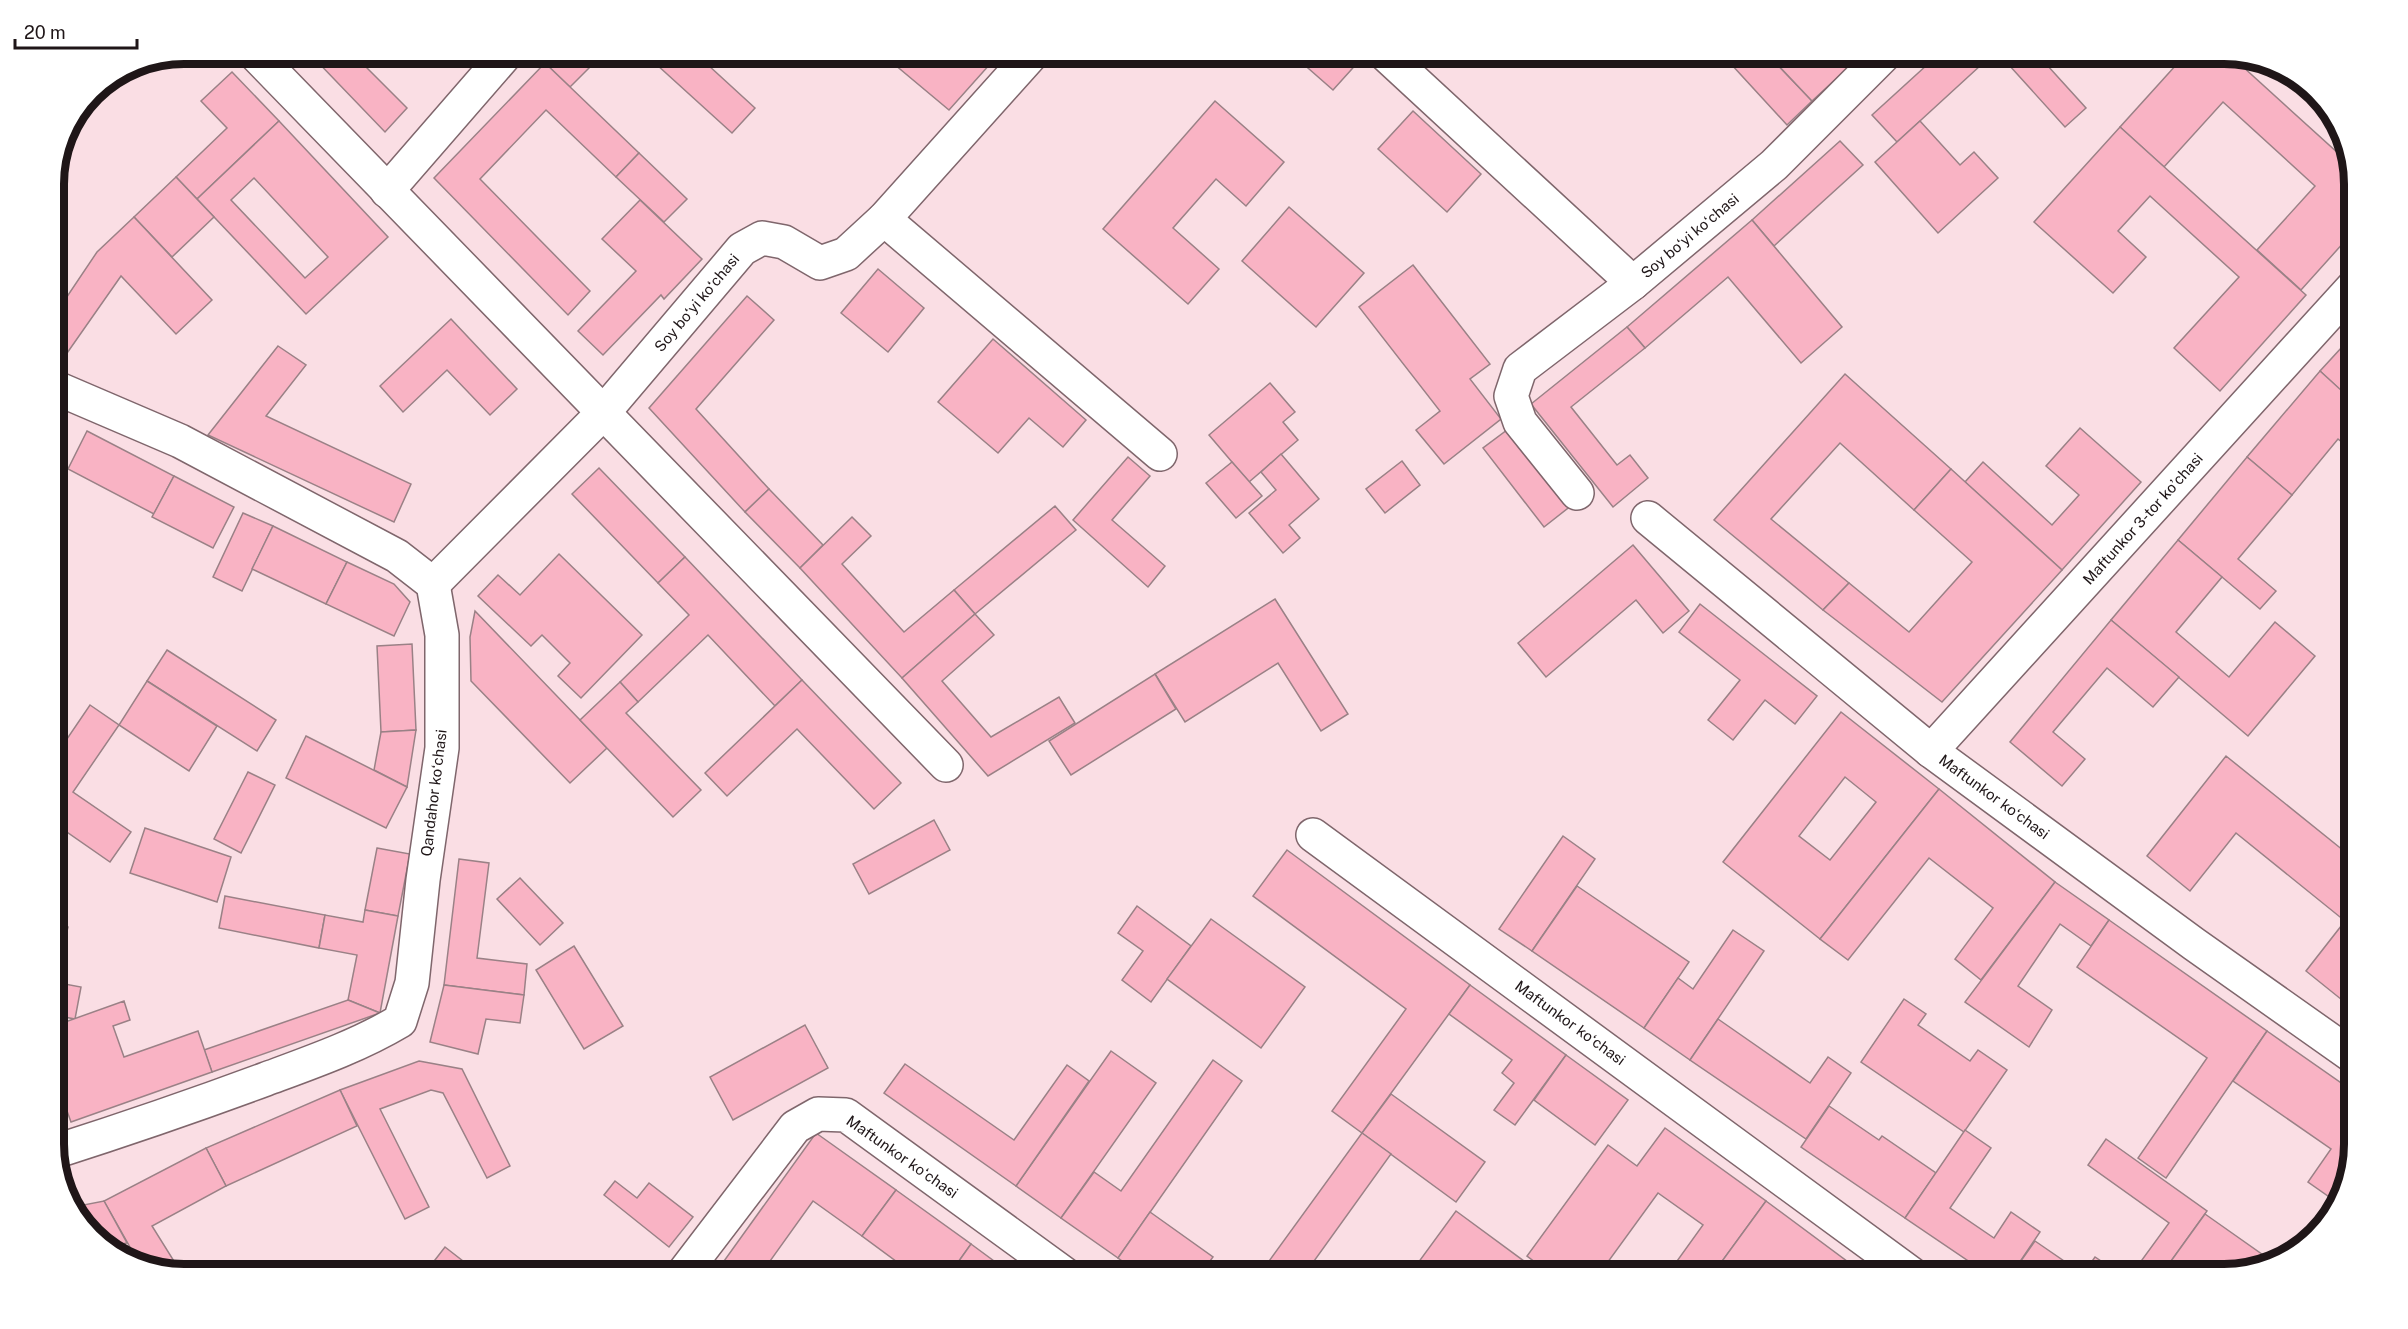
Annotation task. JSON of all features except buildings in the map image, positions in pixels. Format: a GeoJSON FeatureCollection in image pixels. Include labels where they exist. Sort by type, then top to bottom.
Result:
{"type":"FeatureCollection","features":[{"type":"Feature","properties":{"kind":"street","name":"Soy boʻyi koʻchasi"},"geometry":{"type":"LineString","coordinates":[[1396,64],[1634,283],[1774,165],[1875,64]]}},
{"type":"Feature","properties":{"kind":"street"},"geometry":{"type":"LineString","coordinates":[[266,65],[946,765]]}},
{"type":"Feature","properties":{"kind":"street"},"geometry":{"type":"LineString","coordinates":[[387,190],[497,65]]}},
{"type":"Feature","properties":{"kind":"street","name":"Soy boʻyi koʻchasi"},"geometry":{"type":"LineString","coordinates":[[433,584],[603,413],[742,249],[762,238],[784,242],[820,263],[846,254],[884,219],[1023,65]]}},
{"type":"Feature","properties":{"kind":"street"},"geometry":{"type":"LineString","coordinates":[[884,219],[1160,454]]}},
{"type":"Feature","properties":{"kind":"street"},"geometry":{"type":"LineString","coordinates":[[1576,493],[1520,422],[1511,396],[1520,369],[1634,283]]}},
{"type":"Feature","properties":{"kind":"street","name":"Maftunkor 3-tor koʼchasi"},"geometry":{"type":"LineString","coordinates":[[1931,751],[2343,298]]}},
{"type":"Feature","properties":{"kind":"street"},"geometry":{"type":"LineString","coordinates":[[65,392],[180,441],[398,556],[433,584]]}},
{"type":"Feature","properties":{"kind":"street","name":"Maftunkor koʻchasi"},"geometry":{"type":"LineString","coordinates":[[1648,518],[1931,751],[2194,944],[2344,1050]]}},
{"type":"Feature","properties":{"kind":"street","name":"Qandahor koʻchasi"},"geometry":{"type":"LineString","coordinates":[[65,1148],[156,1119],[332,1054],[377,1035],[400,1021],[412,983],[423,880],[442,748],[442,635],[433,584]]}},
{"type":"Feature","properties":{"kind":"street","name":"Maftunkor koʻchasi"},"geometry":{"type":"LineString","coordinates":[[1313,835],[1898,1264]]}},
{"type":"Feature","properties":{"kind":"street","name":"Maftunkor koʻchasi"},"geometry":{"type":"LineString","coordinates":[[690,1264],[795,1127],[818,1114],[846,1115],[1051,1264]]}}]}
